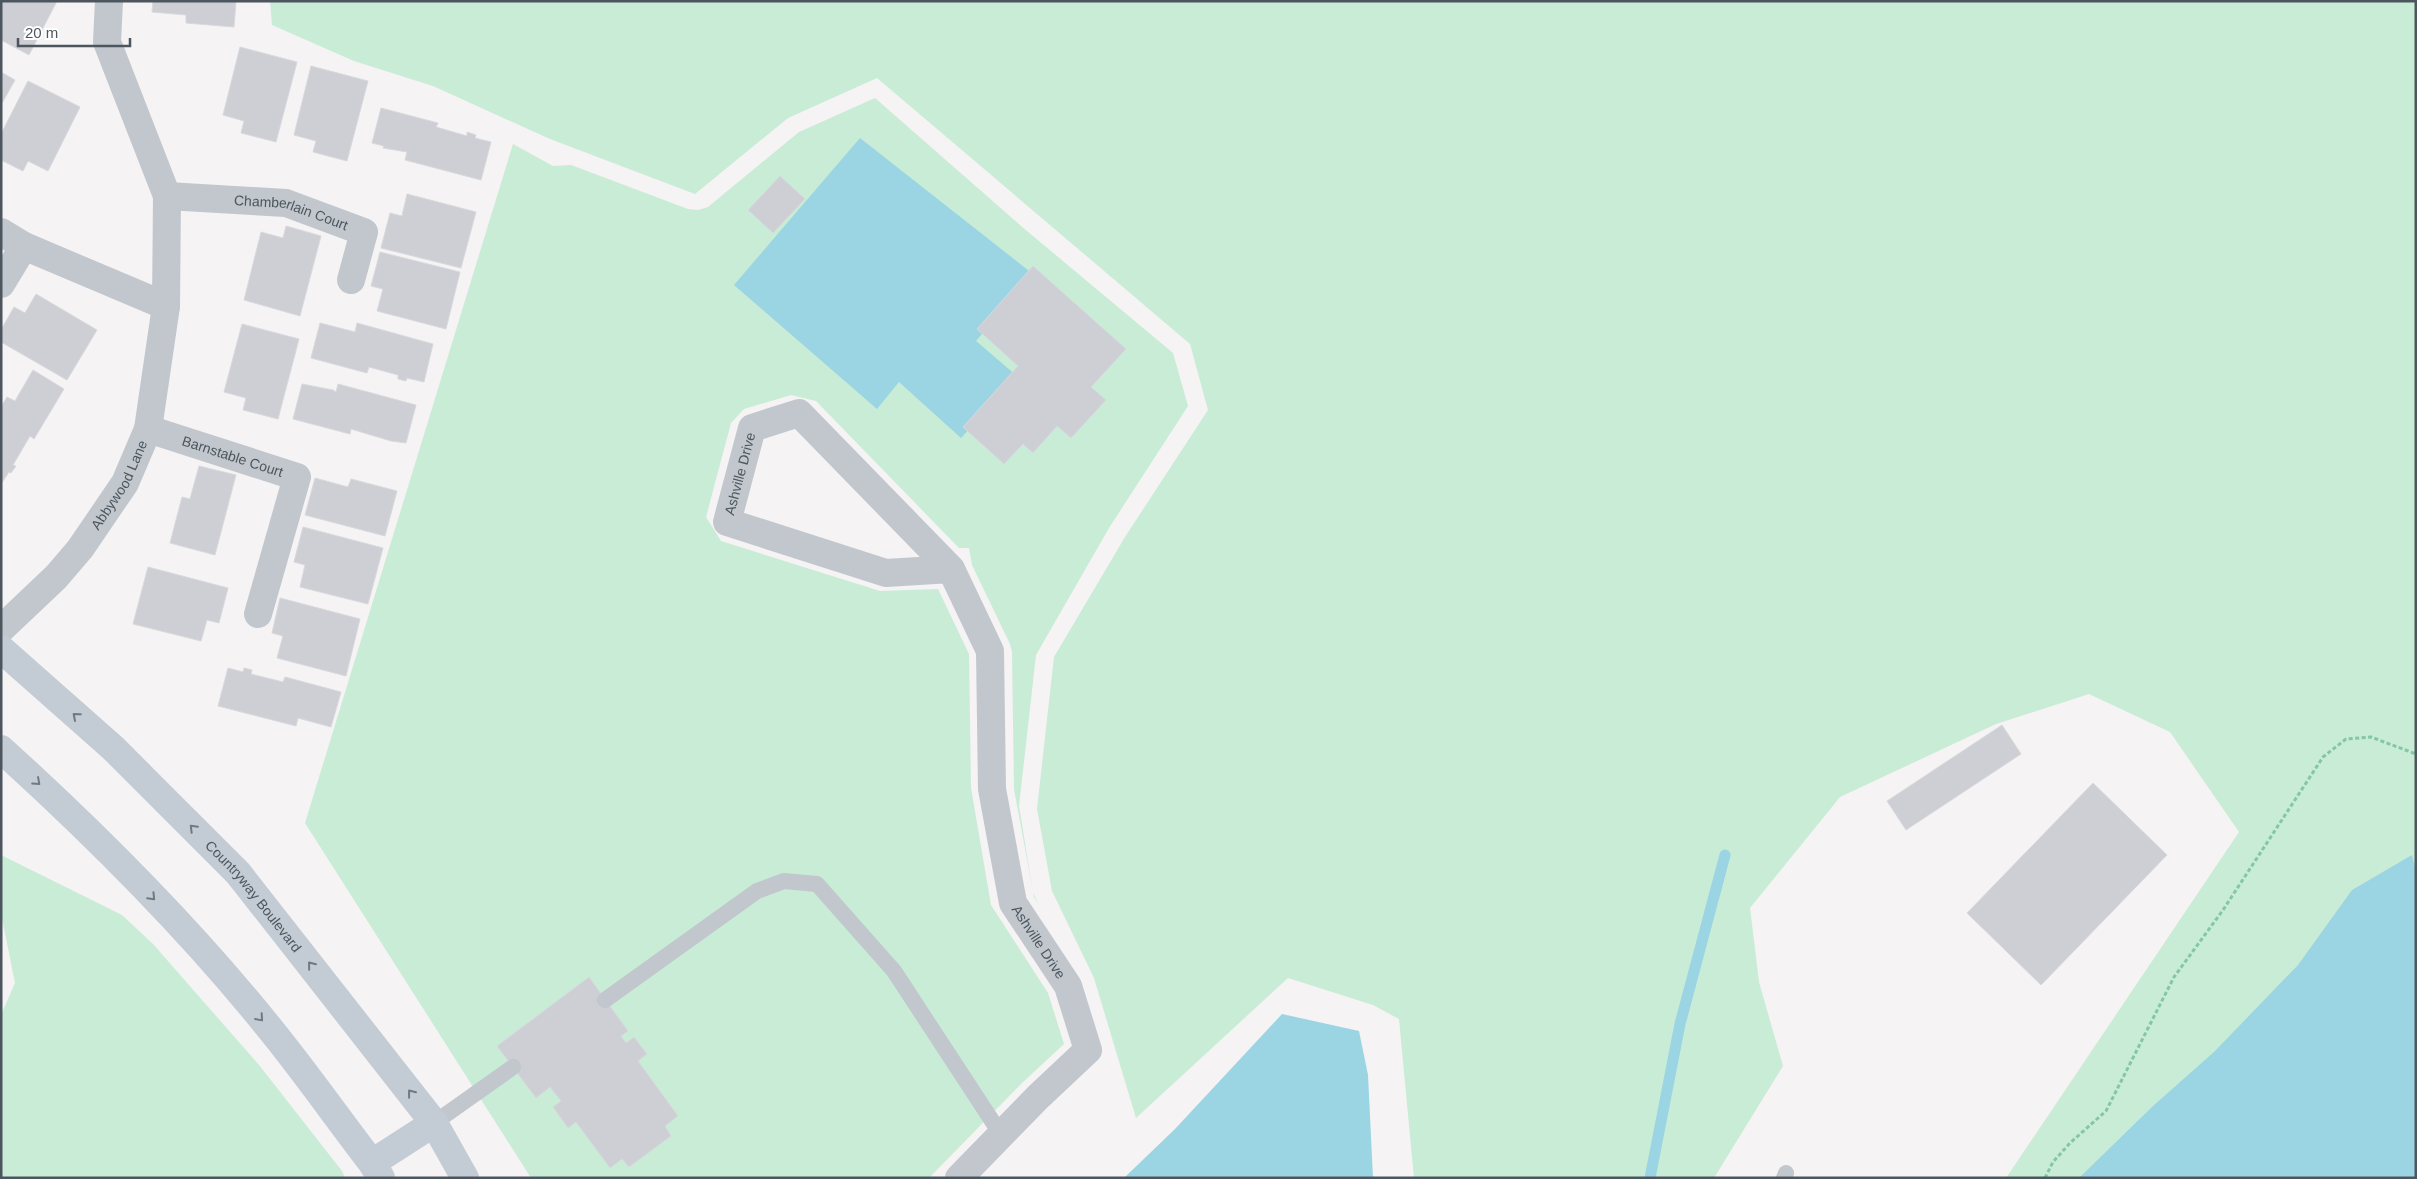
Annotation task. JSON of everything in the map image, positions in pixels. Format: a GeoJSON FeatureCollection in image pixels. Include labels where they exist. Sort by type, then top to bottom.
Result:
{"type":"FeatureCollection","features":[{"type":"Feature","properties":{"kind":"street","name":"Abbywood Lane"},"geometry":{"type":"LineString","coordinates":[[1,629],[56,577],[80,549],[125,483],[148,429],[166,306],[168,196],[107,42],[108,1]]}},
{"type":"Feature","properties":{"kind":"street","name":"Chamberlain Court"},"geometry":{"type":"LineString","coordinates":[[168,196],[286,203],[364,232],[351,280]]}},
{"type":"Feature","properties":{"kind":"street"},"geometry":{"type":"LineString","coordinates":[[1,232],[24,246],[166,306]]}},
{"type":"Feature","properties":{"kind":"street"},"geometry":{"type":"LineString","coordinates":[[1,284],[24,246]]}},
{"type":"Feature","properties":{"kind":"street","name":"Ashville Drive"},"geometry":{"type":"LineString","coordinates":[[951,569],[886,573],[727,522],[752,428],[800,413],[951,569],[990,650],[992,789],[1013,903],[1068,986],[1088,1050],[1038,1097],[959,1178]]}},
{"type":"Feature","properties":{"kind":"street","name":"Barnstable Court"},"geometry":{"type":"LineString","coordinates":[[148,429],[297,477],[258,614]]}},
{"type":"Feature","properties":{"kind":"street","name":"Countryway Boulevard"},"geometry":{"type":"LineString","coordinates":[[1,649],[113,748],[238,873],[434,1123],[466,1178]]}},
{"type":"Feature","properties":{"kind":"street"},"geometry":{"type":"LineString","coordinates":[[1,749],[65,807],[182,928],[270,1029],[376,1170],[434,1123]]}},
{"type":"Feature","properties":{"kind":"lane"},"geometry":{"type":"LineString","coordinates":[[605,1000],[757,891],[784,881],[816,884],[894,971],[1002,1136]]}},
{"type":"Feature","properties":{"kind":"lane"},"geometry":{"type":"LineString","coordinates":[[434,1123],[513,1067]]}},
{"type":"Feature","properties":{"kind":"path"},"geometry":{"type":"LineString","coordinates":[[2045,1178],[2054,1162],[2070,1143],[2106,1111],[2174,978],[2223,910],[2323,757],[2346,739],[2371,737],[2416,754]]}},
{"type":"Feature","properties":{"kind":"green space"},"geometry":{"type":"Polygon","coordinates":[[[270,1],[2416,1],[2416,1178],[2006,1178],[2239,832],[2170,732],[2089,694],[1996,724],[1840,797],[1750,908],[1759,982],[1783,1066],[1714,1178],[1414,1178],[1399,1019],[1373,1005],[1288,978],[1136,1118],[1094,978],[1052,891],[1037,809],[1054,657],[1125,537],[1208,410],[1190,344],[877,78],[788,118],[695,194],[550,139],[433,86],[354,61],[272,25],[270,1]]]}},
{"type":"Feature","properties":{"kind":"green space"},"geometry":{"type":"Polygon","coordinates":[[[875,98],[1021,226],[1173,353],[1188,406],[1109,528],[1036,655],[1019,806],[1032,889],[1014,789],[1012,652],[1010,644],[972,565],[969,548],[959,548],[816,401],[791,395],[744,409],[731,423],[706,517],[721,541],[880,591],[938,589],[969,654],[971,788],[991,905],[1048,993],[1064,1044],[1022,1083],[929,1178],[531,1178],[305,823],[513,144],[553,166],[571,165],[688,209],[698,210],[708,207],[799,132],[875,98]]]}},
{"type":"Feature","properties":{"kind":"green space"},"geometry":{"type":"Polygon","coordinates":[[[1,855],[122,915],[153,944],[259,1065],[342,1171],[345,1178],[1,1178],[1,1015],[15,983],[1,913],[1,855]]]}},
{"type":"Feature","properties":{"kind":"water"},"geometry":{"type":"Polygon","coordinates":[[[860,138],[1033,274],[976,341],[1017,376],[961,438],[899,382],[877,409],[734,285],[860,138]]]}},
{"type":"Feature","properties":{"kind":"water"},"geometry":{"type":"Polygon","coordinates":[[[2412,855],[2416,872],[2416,1178],[2079,1178],[2153,1106],[2214,1052],[2298,965],[2352,890],[2412,855]]]}},
{"type":"Feature","properties":{"kind":"water"},"geometry":{"type":"Polygon","coordinates":[[[1282,1014],[1359,1031],[1368,1075],[1373,1178],[1124,1178],[1175,1129],[1282,1014]]]}},
{"type":"Feature","properties":{"kind":"building"},"geometry":{"type":"Polygon","coordinates":[[[1,1],[57,1],[29,55],[1,40],[1,1]]]}},
{"type":"Feature","properties":{"kind":"building"},"geometry":{"type":"Polygon","coordinates":[[[153,1],[236,1],[234,27],[186,23],[186,15],[152,12],[153,1]]]}},
{"type":"Feature","properties":{"kind":"building"},"geometry":{"type":"Polygon","coordinates":[[[240,47],[297,62],[276,142],[241,133],[244,121],[223,115],[240,47]]]}},
{"type":"Feature","properties":{"kind":"building"},"geometry":{"type":"Polygon","coordinates":[[[311,66],[368,81],[347,161],[313,152],[316,141],[294,135],[311,66]]]}},
{"type":"Feature","properties":{"kind":"building"},"geometry":{"type":"Polygon","coordinates":[[[1,72],[15,80],[1,105],[1,72]]]}},
{"type":"Feature","properties":{"kind":"building"},"geometry":{"type":"Polygon","coordinates":[[[28,81],[80,107],[48,171],[28,161],[23,171],[1,160],[1,134],[28,81]]]}},
{"type":"Feature","properties":{"kind":"building"},"geometry":{"type":"Polygon","coordinates":[[[381,108],[438,123],[436,127],[467,136],[467,132],[476,135],[475,138],[491,142],[481,180],[405,160],[407,152],[383,148],[384,146],[372,143],[381,108]]]}},
{"type":"Feature","properties":{"kind":"building"},"geometry":{"type":"Polygon","coordinates":[[[780,176],[805,199],[773,233],[748,210],[780,176]]]}},
{"type":"Feature","properties":{"kind":"building"},"geometry":{"type":"Polygon","coordinates":[[[407,194],[476,212],[461,268],[381,248],[390,213],[402,216],[407,194]]]}},
{"type":"Feature","properties":{"kind":"building"},"geometry":{"type":"Polygon","coordinates":[[[286,226],[321,236],[300,316],[244,300],[261,232],[283,238],[286,226]]]}},
{"type":"Feature","properties":{"kind":"building"},"geometry":{"type":"Polygon","coordinates":[[[380,252],[460,272],[446,329],[377,311],[383,289],[371,286],[380,252]]]}},
{"type":"Feature","properties":{"kind":"building"},"geometry":{"type":"Polygon","coordinates":[[[1033,266],[1126,349],[1091,387],[1106,400],[1071,438],[1057,426],[1033,453],[1023,444],[1004,464],[963,427],[1018,366],[977,329],[1033,266]]]}},
{"type":"Feature","properties":{"kind":"building"},"geometry":{"type":"Polygon","coordinates":[[[36,294],[97,330],[67,380],[1,342],[1,330],[14,307],[25,313],[36,294]]]}},
{"type":"Feature","properties":{"kind":"building"},"geometry":{"type":"Polygon","coordinates":[[[320,323],[355,332],[357,323],[433,344],[424,382],[407,378],[406,381],[398,379],[398,375],[369,367],[367,373],[311,358],[320,323]]]}},
{"type":"Feature","properties":{"kind":"building"},"geometry":{"type":"Polygon","coordinates":[[[242,324],[299,339],[278,419],[243,410],[246,398],[224,392],[242,324]]]}},
{"type":"Feature","properties":{"kind":"building"},"geometry":{"type":"Polygon","coordinates":[[[33,370],[64,389],[34,439],[30,436],[13,465],[16,466],[11,473],[9,472],[1,484],[1,407],[7,397],[15,401],[33,370]]]}},
{"type":"Feature","properties":{"kind":"building"},"geometry":{"type":"Polygon","coordinates":[[[302,384],[336,392],[338,384],[416,405],[406,443],[391,441],[351,429],[350,434],[293,419],[302,384]]]}},
{"type":"Feature","properties":{"kind":"building"},"geometry":{"type":"Polygon","coordinates":[[[199,466],[236,475],[215,555],[170,543],[182,497],[190,499],[199,466]]]}},
{"type":"Feature","properties":{"kind":"building"},"geometry":{"type":"Polygon","coordinates":[[[315,478],[348,487],[351,479],[397,491],[385,536],[305,515],[315,478]]]}},
{"type":"Feature","properties":{"kind":"building"},"geometry":{"type":"Polygon","coordinates":[[[303,527],[383,548],[368,604],[300,587],[305,565],[294,562],[303,527]]]}},
{"type":"Feature","properties":{"kind":"building"},"geometry":{"type":"Polygon","coordinates":[[[148,567],[228,588],[219,623],[207,620],[201,641],[133,624],[148,567]]]}},
{"type":"Feature","properties":{"kind":"building"},"geometry":{"type":"Polygon","coordinates":[[[280,598],[360,619],[346,676],[277,658],[283,636],[272,633],[280,598]]]}},
{"type":"Feature","properties":{"kind":"building"},"geometry":{"type":"Polygon","coordinates":[[[228,668],[243,672],[244,668],[252,670],[251,674],[283,682],[285,677],[341,692],[331,727],[298,718],[296,726],[218,706],[228,668]]]}},
{"type":"Feature","properties":{"kind":"building"},"geometry":{"type":"Polygon","coordinates":[[[2002,725],[2021,754],[1906,830],[1887,801],[2002,725]]]}},
{"type":"Feature","properties":{"kind":"building"},"geometry":{"type":"Polygon","coordinates":[[[2093,783],[2167,855],[2041,985],[1967,913],[2093,783]]]}},
{"type":"Feature","properties":{"kind":"building"},"geometry":{"type":"Polygon","coordinates":[[[589,977],[628,1031],[621,1036],[626,1043],[634,1037],[647,1054],[638,1061],[678,1116],[665,1126],[671,1136],[629,1167],[622,1159],[610,1168],[576,1122],[568,1128],[553,1107],[561,1101],[550,1087],[536,1098],[497,1046],[589,977]]]}},
{"type":"Feature","properties":{"kind":"waterway"},"geometry":{"type":"LineString","coordinates":[[1650,1178],[1680,1024],[1725,855]]}}]}
